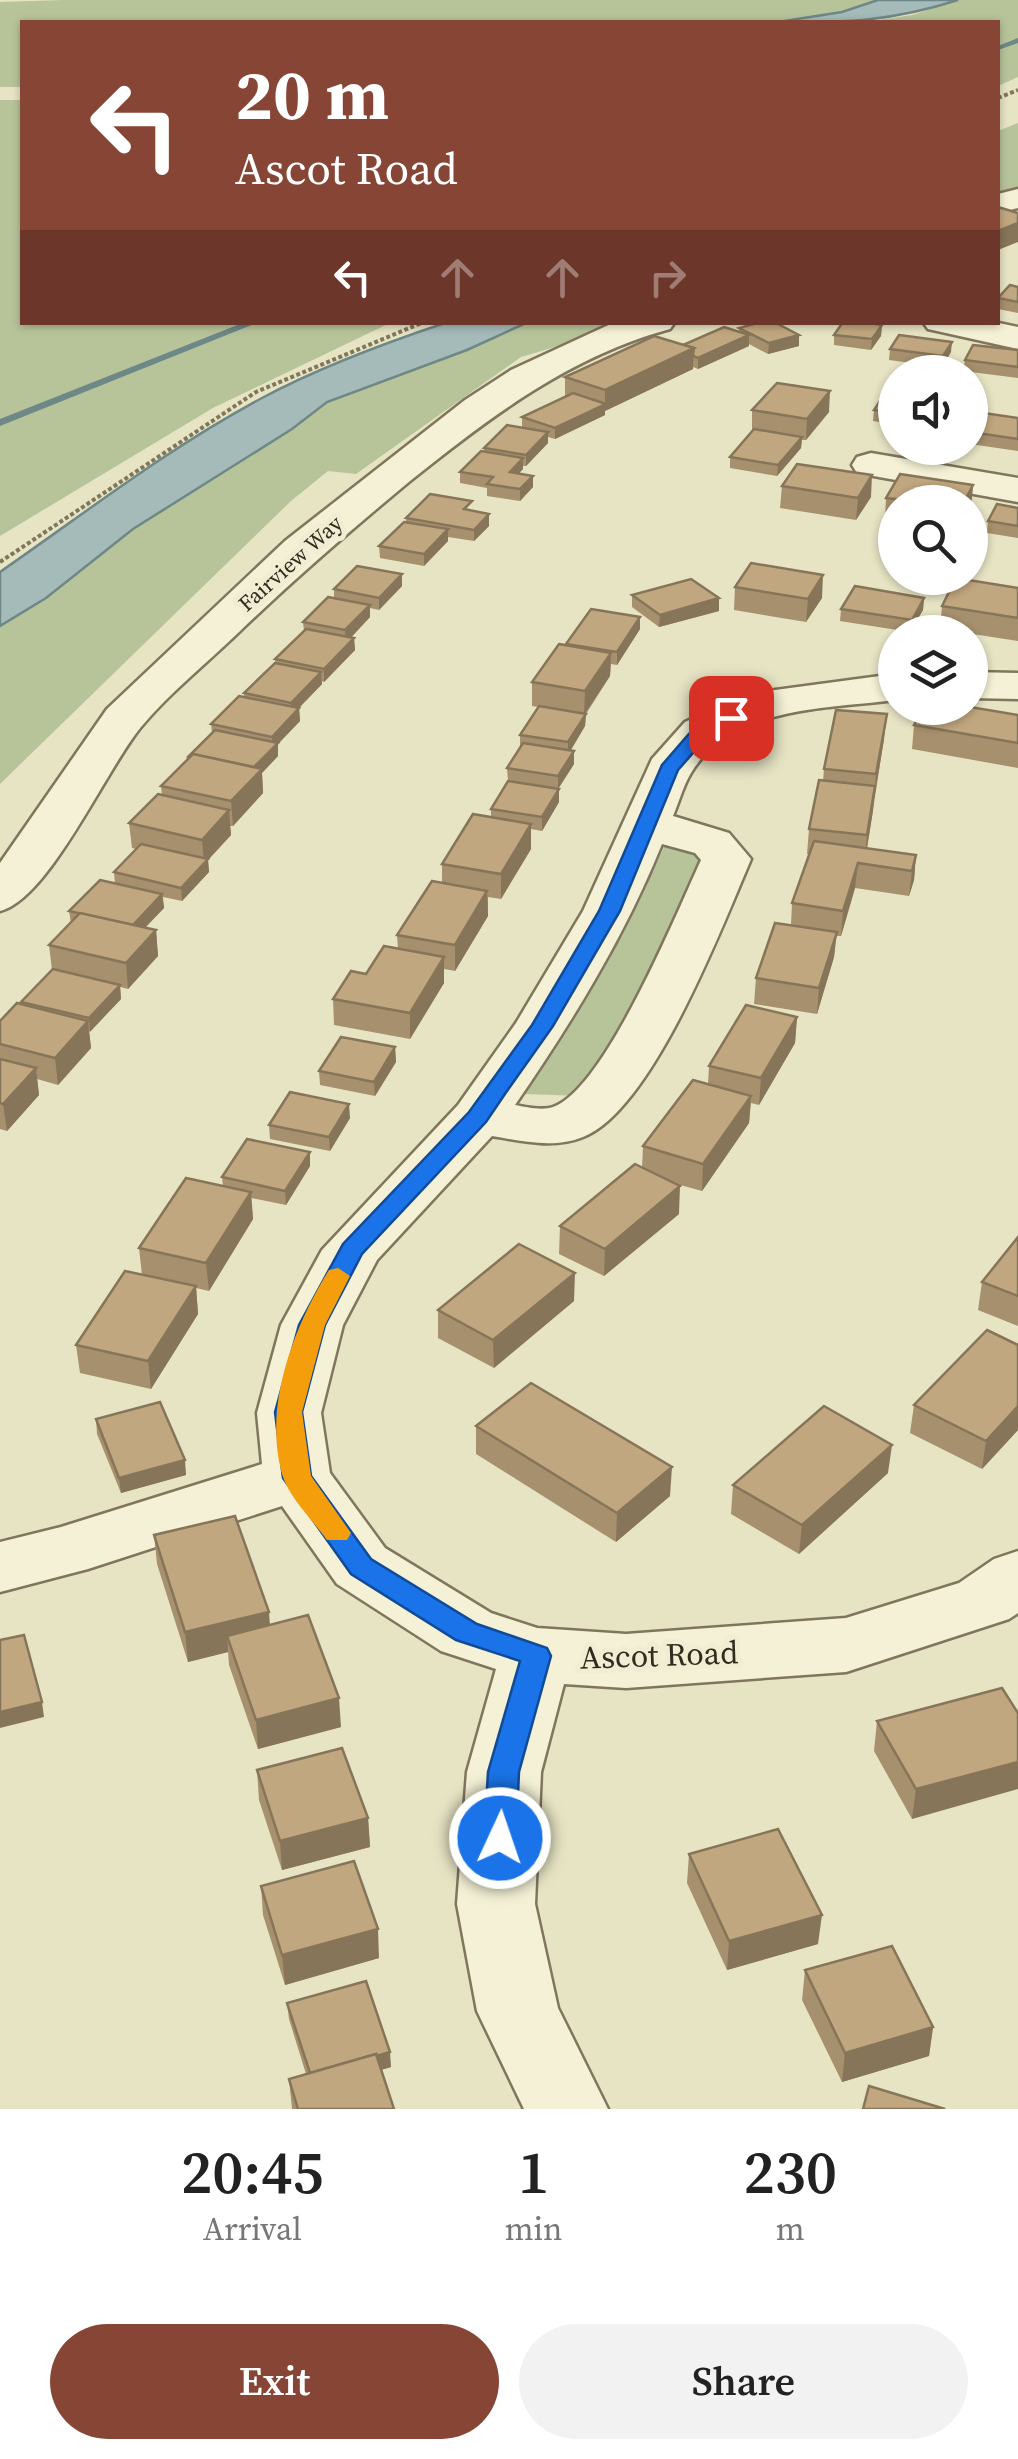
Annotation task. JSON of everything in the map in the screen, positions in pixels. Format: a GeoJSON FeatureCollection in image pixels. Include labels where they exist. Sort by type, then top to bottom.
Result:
{"type":"FeatureCollection","features":[{"type":"Feature","properties":{"kind":"street","name":"Fairview Way"},"geometry":{"type":"LineString","coordinates":[[0,896],[40,845],[123,720],[300,550],[478,408],[524,378],[620,332],[647,325]]}},
{"type":"Feature","properties":{"kind":"street"},"geometry":{"type":"LineString","coordinates":[[955,325],[1018,338]]}},
{"type":"Feature","properties":{"kind":"street"},"geometry":{"type":"LineString","coordinates":[[871,465],[1018,490]]}},
{"type":"Feature","properties":{"kind":"street"},"geometry":{"type":"LineString","coordinates":[[988,685],[1018,686]]}},
{"type":"Feature","properties":{"kind":"street","name":"Ascot Road"},"geometry":{"type":"LineString","coordinates":[[878,688],[762,704],[701,732],[669,769],[600,928],[542,1026],[478,1117],[352,1250],[312,1325],[289,1412],[297,1478],[361,1566],[466,1632],[536,1656],[626,1661],[846,1646],[984,1601],[1018,1578]]}},
{"type":"Feature","properties":{"kind":"street"},"geometry":{"type":"LineString","coordinates":[[478,1117],[564,1125],[600,1103],[666,992],[726,860],[712,843],[647,824]]}},
{"type":"Feature","properties":{"kind":"street"},"geometry":{"type":"LineString","coordinates":[[0,1567],[64,1551],[297,1478]]}},
{"type":"Feature","properties":{"kind":"street"},"geometry":{"type":"LineString","coordinates":[[536,1656],[504,1772],[496,1904],[518,2011],[566,2109]]}},
{"type":"Feature","properties":{"kind":"path"},"geometry":{"type":"LineString","coordinates":[[0,562],[256,392],[417,325]]}},
{"type":"Feature","properties":{"kind":"green space"},"geometry":{"type":"Polygon","coordinates":[[[878,0],[842,12],[791,20],[20,20],[20,87],[0,87],[0,2],[878,0]]]}},
{"type":"Feature","properties":{"kind":"green space"},"geometry":{"type":"Polygon","coordinates":[[[958,0],[1018,0],[1018,77],[1000,85],[1000,20],[878,20],[912,15],[958,0]]]}},
{"type":"Feature","properties":{"kind":"green space"},"geometry":{"type":"Polygon","coordinates":[[[0,100],[20,100],[20,325],[386,325],[213,408],[0,536],[0,100]]]}},
{"type":"Feature","properties":{"kind":"green space"},"geometry":{"type":"Polygon","coordinates":[[[1018,123],[1018,190],[1000,194],[1000,130],[1018,123]]]}},
{"type":"Feature","properties":{"kind":"green space"},"geometry":{"type":"Polygon","coordinates":[[[522,325],[629,325],[521,357],[356,474],[328,471],[291,501],[0,784],[0,626],[46,598],[133,529],[292,429],[327,402],[467,350],[522,325]]]}},
{"type":"Feature","properties":{"kind":"green space"},"geometry":{"type":"Polygon","coordinates":[[[665,845],[710,857],[582,1096],[524,1094],[625,927],[665,845]]]}},
{"type":"Feature","properties":{"kind":"water"},"geometry":{"type":"Polygon","coordinates":[[[878,0],[958,0],[869,19],[791,20],[842,12],[878,0]]]}},
{"type":"Feature","properties":{"kind":"water"},"geometry":{"type":"Polygon","coordinates":[[[440,325],[522,325],[467,350],[327,402],[292,429],[133,529],[46,598],[0,626],[0,572],[128,481],[228,417],[352,357],[440,325]]]}},
{"type":"Feature","properties":{"kind":"building"},"geometry":{"type":"Polygon","coordinates":[[[1000,208],[1018,213],[1018,223],[1000,230],[1000,208]]]}},
{"type":"Feature","properties":{"kind":"building"},"geometry":{"type":"Polygon","coordinates":[[[1010,285],[1018,287],[1018,302],[1000,296],[1010,285]]]}},
{"type":"Feature","properties":{"kind":"building"},"geometry":{"type":"Polygon","coordinates":[[[780,325],[799,335],[769,343],[739,328],[780,325]]]}},
{"type":"Feature","properties":{"kind":"building"},"geometry":{"type":"Polygon","coordinates":[[[841,325],[882,325],[872,339],[834,335],[841,325]]]}},
{"type":"Feature","properties":{"kind":"building"},"geometry":{"type":"Polygon","coordinates":[[[724,327],[749,335],[698,358],[693,356],[694,348],[683,345],[724,327]]]}},
{"type":"Feature","properties":{"kind":"building"},"geometry":{"type":"Polygon","coordinates":[[[899,335],[952,342],[944,355],[890,349],[899,335]]]}},
{"type":"Feature","properties":{"kind":"building"},"geometry":{"type":"Polygon","coordinates":[[[654,336],[694,348],[605,390],[565,377],[654,336]]]}},
{"type":"Feature","properties":{"kind":"building"},"geometry":{"type":"Polygon","coordinates":[[[973,345],[1018,350],[1018,367],[988,363],[988,355],[968,355],[973,345]]]}},
{"type":"Feature","properties":{"kind":"building"},"geometry":{"type":"Polygon","coordinates":[[[777,383],[830,391],[807,419],[752,410],[777,383]]]}},
{"type":"Feature","properties":{"kind":"building"},"geometry":{"type":"Polygon","coordinates":[[[573,393],[606,404],[555,428],[522,417],[573,393]]]}},
{"type":"Feature","properties":{"kind":"building"},"geometry":{"type":"Polygon","coordinates":[[[988,414],[1018,418],[1018,439],[988,435],[988,414]]]}},
{"type":"Feature","properties":{"kind":"building"},"geometry":{"type":"Polygon","coordinates":[[[507,425],[548,432],[526,455],[484,448],[507,425]]]}},
{"type":"Feature","properties":{"kind":"building"},"geometry":{"type":"Polygon","coordinates":[[[754,429],[802,437],[778,465],[730,457],[754,429]]]}},
{"type":"Feature","properties":{"kind":"building"},"geometry":{"type":"Polygon","coordinates":[[[481,451],[523,458],[510,472],[533,476],[520,489],[487,484],[493,477],[460,472],[481,451]]]}},
{"type":"Feature","properties":{"kind":"building"},"geometry":{"type":"Polygon","coordinates":[[[797,464],[872,475],[858,498],[782,486],[797,464]]]}},
{"type":"Feature","properties":{"kind":"building"},"geometry":{"type":"Polygon","coordinates":[[[900,474],[973,485],[894,485],[900,474]]]}},
{"type":"Feature","properties":{"kind":"building"},"geometry":{"type":"Polygon","coordinates":[[[430,494],[472,501],[464,509],[489,514],[474,530],[406,518],[430,494]]]}},
{"type":"Feature","properties":{"kind":"building"},"geometry":{"type":"Polygon","coordinates":[[[997,504],[1018,508],[1018,526],[988,521],[997,504]]]}},
{"type":"Feature","properties":{"kind":"building"},"geometry":{"type":"Polygon","coordinates":[[[404,522],[448,529],[424,554],[379,546],[404,522]]]}},
{"type":"Feature","properties":{"kind":"building"},"geometry":{"type":"Polygon","coordinates":[[[751,563],[823,575],[808,599],[735,587],[751,563]]]}},
{"type":"Feature","properties":{"kind":"building"},"geometry":{"type":"Polygon","coordinates":[[[357,566],[402,574],[379,598],[334,589],[357,566]]]}},
{"type":"Feature","properties":{"kind":"building"},"geometry":{"type":"Polygon","coordinates":[[[691,579],[719,598],[660,615],[632,595],[691,579]]]}},
{"type":"Feature","properties":{"kind":"building"},"geometry":{"type":"Polygon","coordinates":[[[988,583],[1018,588],[1018,618],[942,606],[948,595],[988,595],[988,583]]]}},
{"type":"Feature","properties":{"kind":"building"},"geometry":{"type":"Polygon","coordinates":[[[855,586],[878,590],[878,595],[924,598],[915,615],[841,609],[855,586]]]}},
{"type":"Feature","properties":{"kind":"building"},"geometry":{"type":"Polygon","coordinates":[[[328,597],[370,605],[345,630],[303,622],[328,597]]]}},
{"type":"Feature","properties":{"kind":"building"},"geometry":{"type":"Polygon","coordinates":[[[591,609],[640,617],[617,652],[566,644],[591,609]]]}},
{"type":"Feature","properties":{"kind":"building"},"geometry":{"type":"Polygon","coordinates":[[[306,629],[354,638],[324,669],[275,659],[306,629]]]}},
{"type":"Feature","properties":{"kind":"building"},"geometry":{"type":"Polygon","coordinates":[[[559,644],[611,653],[585,691],[532,682],[559,644]]]}},
{"type":"Feature","properties":{"kind":"building"},"geometry":{"type":"Polygon","coordinates":[[[275,663],[321,672],[291,703],[244,693],[275,663]]]}},
{"type":"Feature","properties":{"kind":"building"},"geometry":{"type":"Polygon","coordinates":[[[239,696],[299,708],[272,737],[211,724],[239,696]]]}},
{"type":"Feature","properties":{"kind":"building"},"geometry":{"type":"Polygon","coordinates":[[[539,706],[586,714],[568,742],[520,735],[539,706]]]}},
{"type":"Feature","properties":{"kind":"building"},"geometry":{"type":"Polygon","coordinates":[[[836,710],[878,713],[878,725],[885,725],[876,774],[824,769],[836,710]]]}},
{"type":"Feature","properties":{"kind":"building"},"geometry":{"type":"Polygon","coordinates":[[[988,710],[1018,715],[1018,743],[914,725],[988,725],[988,710]]]}},
{"type":"Feature","properties":{"kind":"building"},"geometry":{"type":"Polygon","coordinates":[[[215,730],[278,743],[254,767],[193,754],[187,758],[215,730]]]}},
{"type":"Feature","properties":{"kind":"building"},"geometry":{"type":"Polygon","coordinates":[[[523,743],[574,751],[558,776],[507,768],[523,743]]]}},
{"type":"Feature","properties":{"kind":"building"},"geometry":{"type":"Polygon","coordinates":[[[193,754],[262,769],[231,801],[161,786],[193,754]]]}},
{"type":"Feature","properties":{"kind":"building"},"geometry":{"type":"Polygon","coordinates":[[[819,780],[875,786],[867,835],[809,829],[819,780]]]}},
{"type":"Feature","properties":{"kind":"building"},"geometry":{"type":"Polygon","coordinates":[[[508,781],[559,789],[542,817],[491,809],[508,781]]]}},
{"type":"Feature","properties":{"kind":"building"},"geometry":{"type":"Polygon","coordinates":[[[158,794],[229,810],[202,840],[129,823],[158,794]]]}},
{"type":"Feature","properties":{"kind":"building"},"geometry":{"type":"Polygon","coordinates":[[[473,814],[531,824],[501,874],[442,864],[473,814]]]}},
{"type":"Feature","properties":{"kind":"building"},"geometry":{"type":"Polygon","coordinates":[[[814,841],[916,855],[912,871],[858,863],[843,911],[792,903],[814,841]]]}},
{"type":"Feature","properties":{"kind":"building"},"geometry":{"type":"Polygon","coordinates":[[[141,844],[208,859],[181,888],[114,872],[141,844]]]}},
{"type":"Feature","properties":{"kind":"building"},"geometry":{"type":"Polygon","coordinates":[[[100,880],[162,894],[133,925],[69,911],[100,880]]]}},
{"type":"Feature","properties":{"kind":"building"},"geometry":{"type":"Polygon","coordinates":[[[432,881],[487,891],[455,945],[397,935],[432,881]]]}},
{"type":"Feature","properties":{"kind":"building"},"geometry":{"type":"Polygon","coordinates":[[[80,913],[156,930],[126,963],[49,945],[80,913]]]}},
{"type":"Feature","properties":{"kind":"building"},"geometry":{"type":"Polygon","coordinates":[[[775,923],[837,932],[819,988],[756,978],[775,923]]]}},
{"type":"Feature","properties":{"kind":"building"},"geometry":{"type":"Polygon","coordinates":[[[384,946],[444,957],[410,1013],[333,999],[351,971],[366,974],[384,946]]]}},
{"type":"Feature","properties":{"kind":"building"},"geometry":{"type":"Polygon","coordinates":[[[53,969],[120,985],[89,1018],[21,1002],[53,969]]]}},
{"type":"Feature","properties":{"kind":"building"},"geometry":{"type":"Polygon","coordinates":[[[17,1003],[88,1021],[55,1058],[0,1044],[0,1021],[17,1003]]]}},
{"type":"Feature","properties":{"kind":"building"},"geometry":{"type":"Polygon","coordinates":[[[746,1005],[797,1017],[761,1078],[709,1066],[746,1005]]]}},
{"type":"Feature","properties":{"kind":"building"},"geometry":{"type":"Polygon","coordinates":[[[341,1037],[395,1047],[374,1082],[319,1071],[341,1037]]]}},
{"type":"Feature","properties":{"kind":"building"},"geometry":{"type":"Polygon","coordinates":[[[0,1059],[36,1068],[3,1104],[0,1103],[0,1059]]]}},
{"type":"Feature","properties":{"kind":"building"},"geometry":{"type":"Polygon","coordinates":[[[693,1080],[751,1096],[703,1164],[643,1146],[693,1080]]]}},
{"type":"Feature","properties":{"kind":"building"},"geometry":{"type":"Polygon","coordinates":[[[290,1092],[349,1104],[329,1137],[269,1125],[290,1092]]]}},
{"type":"Feature","properties":{"kind":"building"},"geometry":{"type":"Polygon","coordinates":[[[247,1139],[310,1152],[285,1191],[222,1177],[247,1139]]]}},
{"type":"Feature","properties":{"kind":"building"},"geometry":{"type":"Polygon","coordinates":[[[635,1164],[680,1186],[605,1249],[560,1226],[635,1164]]]}},
{"type":"Feature","properties":{"kind":"building"},"geometry":{"type":"Polygon","coordinates":[[[186,1178],[251,1192],[206,1263],[139,1248],[186,1178]]]}},
{"type":"Feature","properties":{"kind":"building"},"geometry":{"type":"Polygon","coordinates":[[[1018,1237],[1018,1296],[982,1282],[1018,1237]]]}},
{"type":"Feature","properties":{"kind":"building"},"geometry":{"type":"Polygon","coordinates":[[[519,1244],[575,1273],[493,1340],[438,1310],[519,1244]]]}},
{"type":"Feature","properties":{"kind":"building"},"geometry":{"type":"Polygon","coordinates":[[[125,1271],[196,1286],[148,1361],[76,1345],[125,1271]]]}},
{"type":"Feature","properties":{"kind":"building"},"geometry":{"type":"Polygon","coordinates":[[[987,1330],[1018,1345],[1018,1406],[986,1441],[914,1405],[987,1330]]]}},
{"type":"Feature","properties":{"kind":"building"},"geometry":{"type":"Polygon","coordinates":[[[531,1383],[672,1467],[617,1513],[476,1426],[531,1383]]]}},
{"type":"Feature","properties":{"kind":"building"},"geometry":{"type":"Polygon","coordinates":[[[160,1402],[185,1460],[119,1478],[96,1419],[160,1402]]]}},
{"type":"Feature","properties":{"kind":"building"},"geometry":{"type":"Polygon","coordinates":[[[824,1406],[892,1445],[802,1525],[733,1485],[824,1406]]]}},
{"type":"Feature","properties":{"kind":"building"},"geometry":{"type":"Polygon","coordinates":[[[235,1516],[269,1612],[185,1632],[154,1535],[235,1516]]]}},
{"type":"Feature","properties":{"kind":"building"},"geometry":{"type":"Polygon","coordinates":[[[308,1615],[339,1698],[256,1720],[227,1636],[308,1615]]]}},
{"type":"Feature","properties":{"kind":"building"},"geometry":{"type":"Polygon","coordinates":[[[24,1635],[42,1702],[0,1712],[0,1640],[24,1635]]]}},
{"type":"Feature","properties":{"kind":"building"},"geometry":{"type":"Polygon","coordinates":[[[1002,1688],[1018,1713],[1018,1762],[916,1789],[877,1721],[1002,1688]]]}},
{"type":"Feature","properties":{"kind":"building"},"geometry":{"type":"Polygon","coordinates":[[[342,1748],[368,1818],[280,1841],[257,1770],[342,1748]]]}},
{"type":"Feature","properties":{"kind":"building"},"geometry":{"type":"Polygon","coordinates":[[[778,1829],[822,1915],[729,1941],[689,1854],[778,1829]]]}},
{"type":"Feature","properties":{"kind":"building"},"geometry":{"type":"Polygon","coordinates":[[[354,1861],[378,1929],[282,1955],[261,1886],[354,1861]]]}},
{"type":"Feature","properties":{"kind":"building"},"geometry":{"type":"Polygon","coordinates":[[[892,1946],[933,2027],[845,2053],[805,1970],[892,1946]]]}},
{"type":"Feature","properties":{"kind":"building"},"geometry":{"type":"Polygon","coordinates":[[[366,1981],[390,2052],[310,2073],[287,2003],[366,1981]]]}},
{"type":"Feature","properties":{"kind":"building"},"geometry":{"type":"Polygon","coordinates":[[[376,2054],[394,2109],[298,2109],[289,2079],[376,2054]]]}},
{"type":"Feature","properties":{"kind":"building"},"geometry":{"type":"Polygon","coordinates":[[[869,2086],[945,2109],[863,2109],[869,2086]]]}},
{"type":"Feature","properties":{"kind":"waterway"},"geometry":{"type":"LineString","coordinates":[[1000,47],[1018,40]]}},
{"type":"Feature","properties":{"kind":"waterway"},"geometry":{"type":"LineString","coordinates":[[0,423],[247,325]]}},
{"type":"Feature","properties":{"kind":"slow traffic"},"geometry":{"type":"LineString","coordinates":[[337,1533],[297,1478],[289,1412],[312,1325],[338,1276]]}},
{"type":"Feature","properties":{"kind":"route"},"geometry":{"type":"LineString","coordinates":[[500,1838],[504,1772],[536,1656],[466,1632],[361,1566],[297,1478],[289,1412],[312,1325],[352,1250],[478,1117],[542,1026],[609,911],[669,769],[701,732],[731,718]]}}]}
